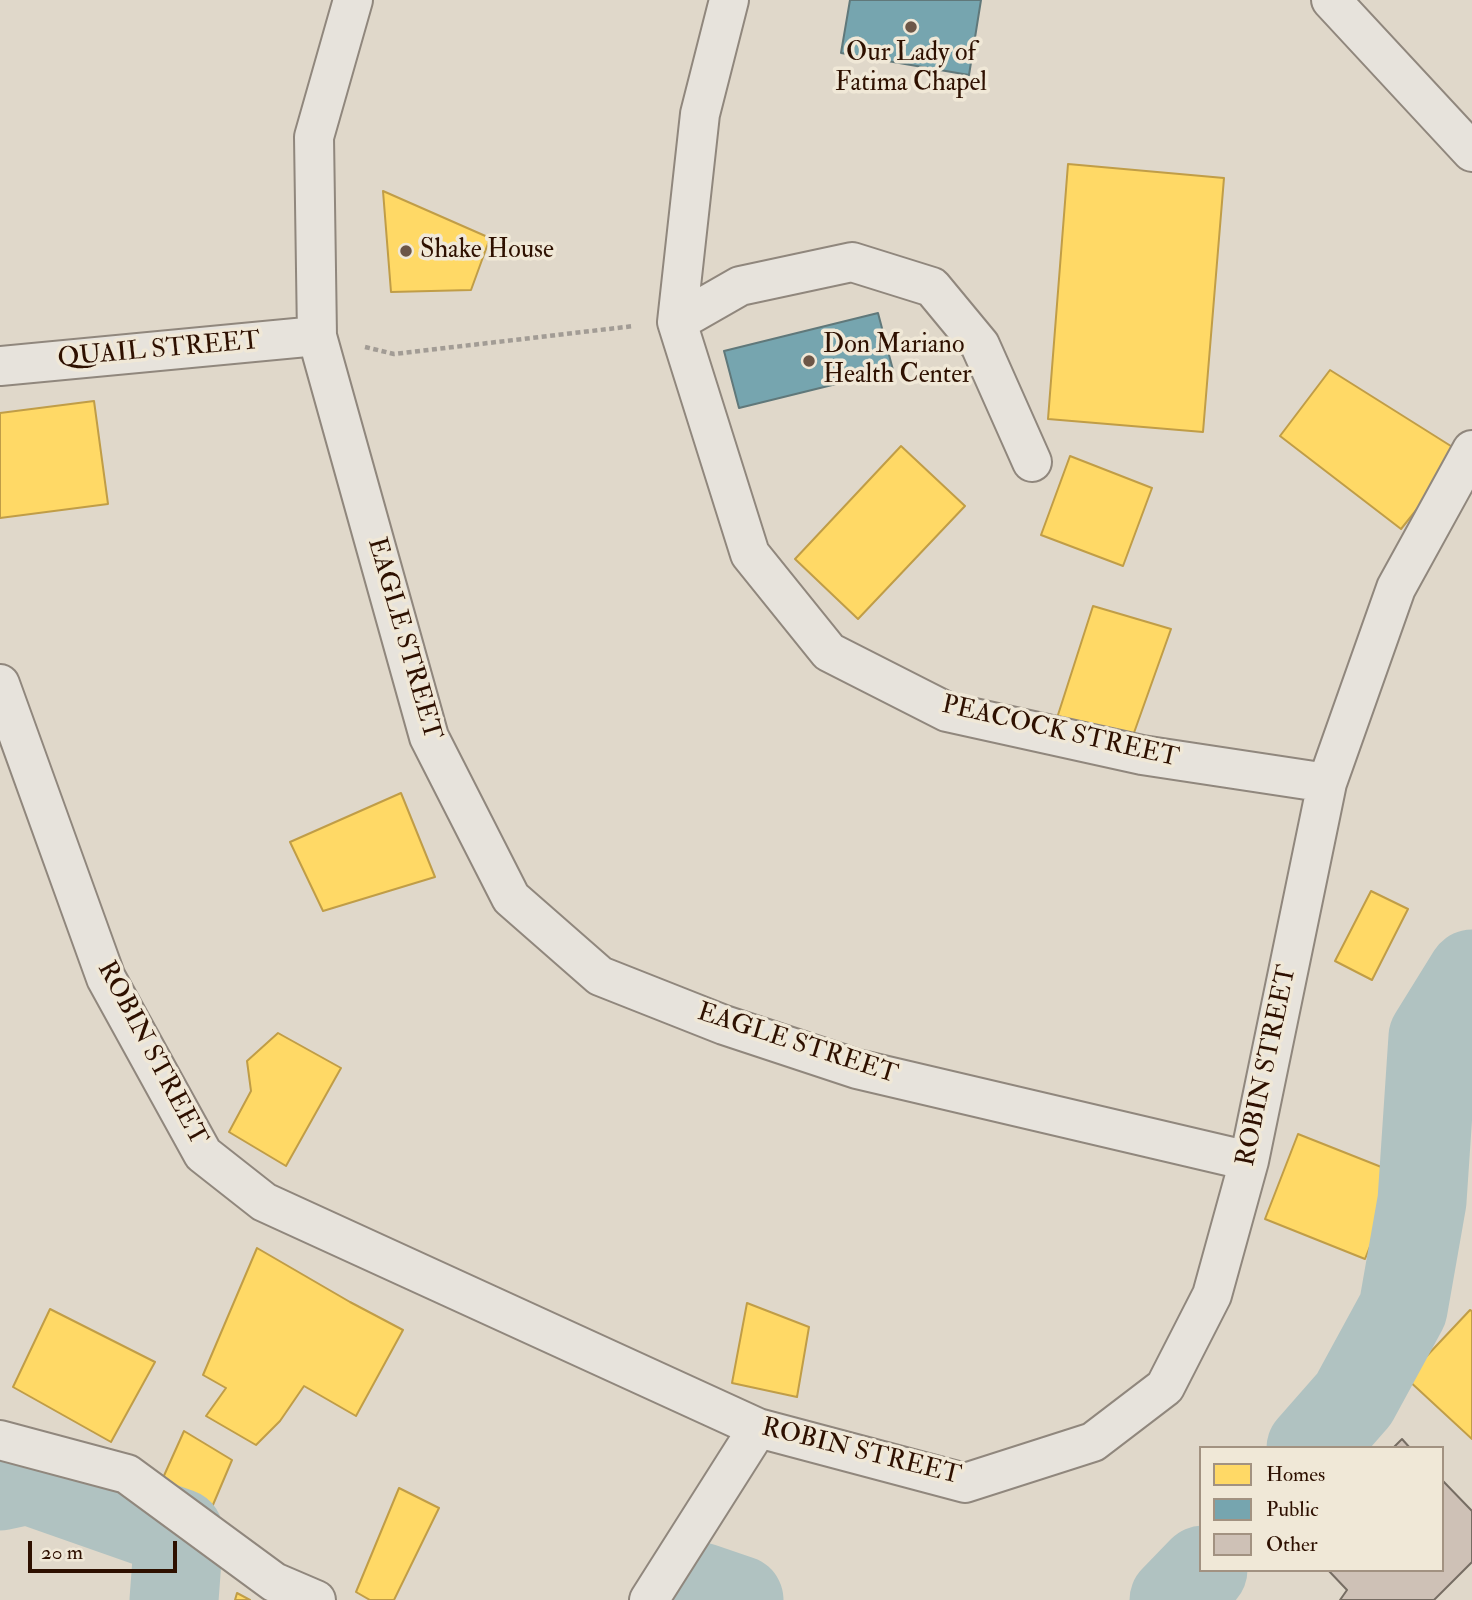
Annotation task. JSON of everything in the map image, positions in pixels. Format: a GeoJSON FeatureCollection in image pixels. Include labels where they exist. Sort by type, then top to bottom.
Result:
{"type":"FeatureCollection","features":[{"type":"Feature","properties":{"kind":"street","name":"EAGLE STREET"},"geometry":{"type":"LineString","coordinates":[[353,0],[314,137],[317,336],[429,737],[512,898],[600,976],[724,1025],[857,1069],[1249,1161]]}},
{"type":"Feature","properties":{"kind":"street","name":"PEACOCK STREET"},"geometry":{"type":"LineString","coordinates":[[729,0],[700,114],[677,322],[750,554],[829,652],[947,712],[1142,755],[1327,783]]}},
{"type":"Feature","properties":{"kind":"street"},"geometry":{"type":"LineString","coordinates":[[1331,0],[1472,152]]}},
{"type":"Feature","properties":{"kind":"street"},"geometry":{"type":"LineString","coordinates":[[677,322],[740,286],[852,262],[932,287],[980,345],[1032,462]]}},
{"type":"Feature","properties":{"kind":"street","name":"QUAIL STREET"},"geometry":{"type":"LineString","coordinates":[[0,366],[317,336]]}},
{"type":"Feature","properties":{"kind":"street","name":"ROBIN STREET"},"geometry":{"type":"LineString","coordinates":[[0,684],[106,978],[203,1154],[264,1202],[758,1428],[965,1483],[1093,1442],[1165,1387],[1212,1295],[1249,1161],[1327,783],[1396,589],[1472,450]]}},
{"type":"Feature","properties":{"kind":"street"},"geometry":{"type":"LineString","coordinates":[[649,1600],[758,1428]]}},
{"type":"Feature","properties":{"kind":"street"},"geometry":{"type":"LineString","coordinates":[[0,1440],[127,1474],[274,1582],[316,1600]]}},
{"type":"Feature","properties":{"kind":"path"},"geometry":{"type":"LineString","coordinates":[[317,336],[394,354],[677,322]]}},
{"type":"Feature","properties":{"kind":"building: Homes"},"geometry":{"type":"Polygon","coordinates":[[[1068,164],[1224,178],[1203,432],[1048,419],[1068,164]]]}},
{"type":"Feature","properties":{"kind":"building: Homes"},"geometry":{"type":"Polygon","coordinates":[[[383,191],[490,238],[471,290],[391,292],[383,191]]]}},
{"type":"Feature","properties":{"kind":"building: Homes"},"geometry":{"type":"Polygon","coordinates":[[[1330,370],[1462,453],[1401,529],[1280,436],[1330,370]]]}},
{"type":"Feature","properties":{"kind":"building: Homes"},"geometry":{"type":"Polygon","coordinates":[[[94,401],[108,504],[0,518],[0,413],[94,401]]]}},
{"type":"Feature","properties":{"kind":"building: Homes"},"geometry":{"type":"Polygon","coordinates":[[[901,446],[965,506],[858,619],[795,559],[901,446]]]}},
{"type":"Feature","properties":{"kind":"building: Homes"},"geometry":{"type":"Polygon","coordinates":[[[1070,456],[1152,488],[1123,566],[1041,535],[1070,456]]]}},
{"type":"Feature","properties":{"kind":"building: Homes"},"geometry":{"type":"Polygon","coordinates":[[[1093,606],[1171,629],[1130,744],[1057,718],[1093,606]]]}},
{"type":"Feature","properties":{"kind":"building: Homes"},"geometry":{"type":"Polygon","coordinates":[[[401,793],[435,877],[323,911],[290,842],[401,793]]]}},
{"type":"Feature","properties":{"kind":"building: Homes"},"geometry":{"type":"Polygon","coordinates":[[[1371,891],[1408,909],[1372,980],[1335,961],[1371,891]]]}},
{"type":"Feature","properties":{"kind":"building: Homes"},"geometry":{"type":"Polygon","coordinates":[[[278,1033],[341,1068],[286,1166],[229,1132],[251,1091],[247,1061],[278,1033]]]}},
{"type":"Feature","properties":{"kind":"building: Homes"},"geometry":{"type":"Polygon","coordinates":[[[1298,1134],[1399,1174],[1365,1259],[1265,1219],[1298,1134]]]}},
{"type":"Feature","properties":{"kind":"building: Homes"},"geometry":{"type":"Polygon","coordinates":[[[257,1248],[403,1330],[356,1416],[304,1386],[280,1421],[256,1445],[206,1416],[226,1388],[203,1375],[257,1248]]]}},
{"type":"Feature","properties":{"kind":"building: Homes"},"geometry":{"type":"Polygon","coordinates":[[[747,1303],[809,1327],[797,1397],[732,1383],[747,1303]]]}},
{"type":"Feature","properties":{"kind":"building: Homes"},"geometry":{"type":"Polygon","coordinates":[[[50,1309],[155,1362],[111,1442],[13,1387],[50,1309]]]}},
{"type":"Feature","properties":{"kind":"building: Homes"},"geometry":{"type":"Polygon","coordinates":[[[1470,1310],[1472,1311],[1472,1439],[1406,1378],[1470,1310]]]}},
{"type":"Feature","properties":{"kind":"building: Homes"},"geometry":{"type":"Polygon","coordinates":[[[184,1431],[232,1460],[204,1526],[158,1489],[184,1431]]]}},
{"type":"Feature","properties":{"kind":"building: Homes"},"geometry":{"type":"Polygon","coordinates":[[[399,1488],[439,1508],[394,1600],[370,1600],[356,1592],[399,1488]]]}},
{"type":"Feature","properties":{"kind":"building: Homes"},"geometry":{"type":"Polygon","coordinates":[[[237,1593],[250,1600],[235,1600],[237,1593]]]}},
{"type":"Feature","properties":{"kind":"building: Public","name":"Our Lady of Fatima Chapel"},"geometry":{"type":"Polygon","coordinates":[[[850,0],[981,0],[969,75],[841,53],[850,0]]]}},
{"type":"Feature","properties":{"kind":"building: Public","name":"Don Mariano Health Center"},"geometry":{"type":"Polygon","coordinates":[[[878,313],[893,370],[739,408],[724,351],[878,313]]]}},
{"type":"Feature","properties":{"kind":"building: Other"},"geometry":{"type":"Polygon","coordinates":[[[1402,1439],[1408,1446],[1395,1446],[1402,1439]]]}},
{"type":"Feature","properties":{"kind":"building: Other"},"geometry":{"type":"Polygon","coordinates":[[[1444,1482],[1472,1511],[1472,1562],[1434,1600],[1340,1600],[1347,1590],[1330,1572],[1444,1572],[1444,1482]]]}},
{"type":"Feature","properties":{"kind":"waterway"},"geometry":{"type":"LineString","coordinates":[[1313,1446],[1354,1399],[1403,1309],[1422,1201],[1433,1037],[1472,974]]}},
{"type":"Feature","properties":{"kind":"waterway"},"geometry":{"type":"LineString","coordinates":[[0,1486],[28,1480],[179,1533],[174,1600]]}},
{"type":"Feature","properties":{"kind":"waterway"},"geometry":{"type":"LineString","coordinates":[[1174,1600],[1201,1572]]}},
{"type":"Feature","properties":{"kind":"waterway"},"geometry":{"type":"LineString","coordinates":[[690,1600],[701,1587],[739,1600]]}},
{"type":"Feature","properties":{"kind":"place","name":"Our Lady of Fatima Chapel"},"geometry":{"type":"Point","coordinates":[911,27]}},
{"type":"Feature","properties":{"kind":"place","name":"Shake House"},"geometry":{"type":"Point","coordinates":[406,251]}},
{"type":"Feature","properties":{"kind":"place","name":"Don Mariano Health Center"},"geometry":{"type":"Point","coordinates":[809,361]}}]}
